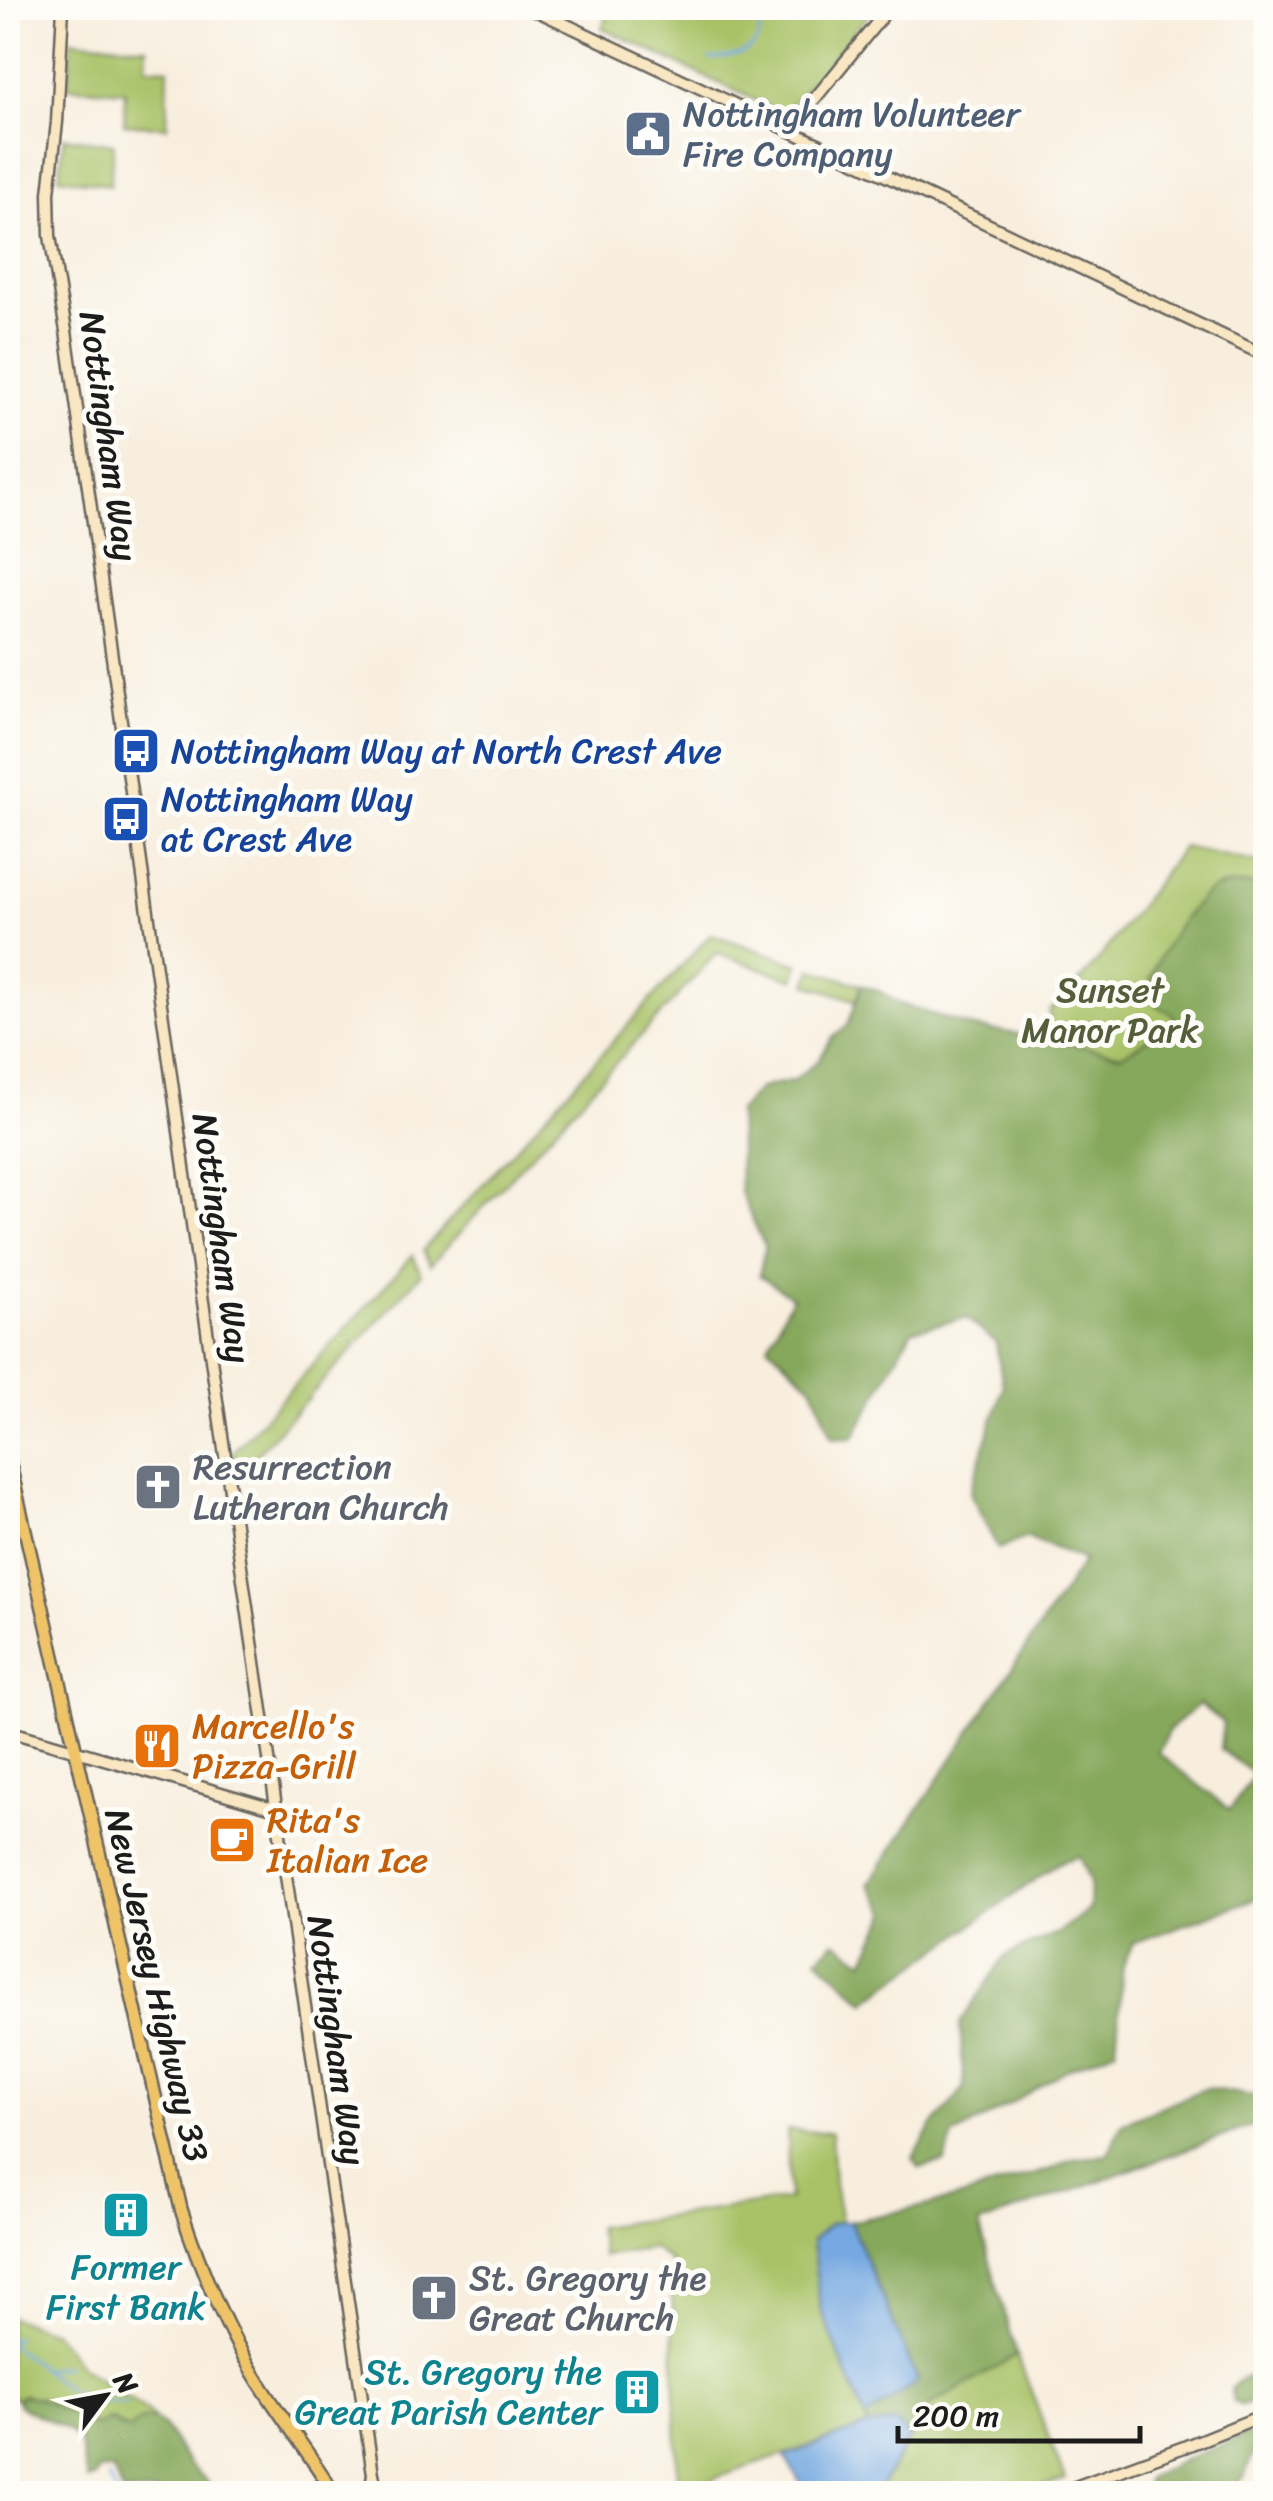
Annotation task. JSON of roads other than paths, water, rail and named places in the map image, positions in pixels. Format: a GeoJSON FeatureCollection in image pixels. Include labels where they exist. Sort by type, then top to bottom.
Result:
{"type":"FeatureCollection","features":[{"type":"Feature","properties":{"kind":"main road","name":"New Jersey Highway 33"},"geometry":{"type":"LineString","coordinates":[[8,1456],[178,2198],[192,2244],[218,2306],[253,2372],[334,2494]]}},
{"type":"Feature","properties":{"kind":"street","name":"Nottingham Way"},"geometry":{"type":"LineString","coordinates":[[63,8],[49,193],[50,236],[378,2494]]}},
{"type":"Feature","properties":{"kind":"street"},"geometry":{"type":"LineString","coordinates":[[531,8],[1266,356]]}},
{"type":"Feature","properties":{"kind":"street"},"geometry":{"type":"LineString","coordinates":[[790,129],[890,8]]}},
{"type":"Feature","properties":{"kind":"street"},"geometry":{"type":"LineString","coordinates":[[8,1731],[276,1809]]}},
{"type":"Feature","properties":{"kind":"street"},"geometry":{"type":"LineString","coordinates":[[1056,2494],[1266,2414]]}},
{"type":"Feature","properties":{"kind":"street","name":"Nottingham Way"},"geometry":{"type":"LineString","coordinates":[[366,2494],[373,2474]]}},
{"type":"Feature","properties":{"kind":"water"},"geometry":{"type":"Polygon","coordinates":[[[850,2222],[918,2381],[865,2418],[820,2308],[812,2240],[830,2224],[850,2222]]]}},
{"type":"Feature","properties":{"kind":"water"},"geometry":{"type":"Polygon","coordinates":[[[895,2423],[910,2438],[876,2493],[807,2493],[784,2456],[868,2426],[895,2423]]]}},
{"type":"Feature","properties":{"kind":"waterway"},"geometry":{"type":"LineString","coordinates":[[709,59],[739,54],[758,38],[756,18],[737,8]]}},
{"type":"Feature","properties":{"kind":"waterway"},"geometry":{"type":"LineString","coordinates":[[8,2340],[17,2338]]}},
{"type":"Feature","properties":{"kind":"waterway"},"geometry":{"type":"LineString","coordinates":[[8,2342],[74,2394],[127,2404]]}},
{"type":"Feature","properties":{"kind":"waterway"},"geometry":{"type":"LineString","coordinates":[[43,2369],[66,2366]]}},
{"type":"Feature","properties":{"kind":"waterway"},"geometry":{"type":"LineString","coordinates":[[108,2478],[117,2494]]}},
{"type":"Feature","properties":{"kind":"place","name":"Nottingham Volunteer Fire Company"},"geometry":{"type":"Point","coordinates":[648,134]}},
{"type":"Feature","properties":{"kind":"place","name":"Nottingham Way at North Crest Ave"},"geometry":{"type":"Point","coordinates":[136,751]}},
{"type":"Feature","properties":{"kind":"place","name":"Nottingham Way at Crest Ave"},"geometry":{"type":"Point","coordinates":[126,819]}},
{"type":"Feature","properties":{"kind":"place","name":"Resurrection Lutheran Church"},"geometry":{"type":"Point","coordinates":[158,1487]}},
{"type":"Feature","properties":{"kind":"place","name":"Marcello's Pizza-Grill"},"geometry":{"type":"Point","coordinates":[157,1746]}},
{"type":"Feature","properties":{"kind":"place","name":"Rita's Italian Ice"},"geometry":{"type":"Point","coordinates":[232,1840]}},
{"type":"Feature","properties":{"kind":"place","name":"Former First Bank"},"geometry":{"type":"Point","coordinates":[126,2215]}},
{"type":"Feature","properties":{"kind":"place","name":"St. Gregory the Great Church"},"geometry":{"type":"Point","coordinates":[434,2298]}},
{"type":"Feature","properties":{"kind":"place","name":"St. Gregory the Great Parish Center"},"geometry":{"type":"Point","coordinates":[637,2392]}},
{"type":"Feature","properties":{"kind":"park label","name":"Sunset Manor Park"},"geometry":{"type":"Point","coordinates":[1110,1010]}}]}
